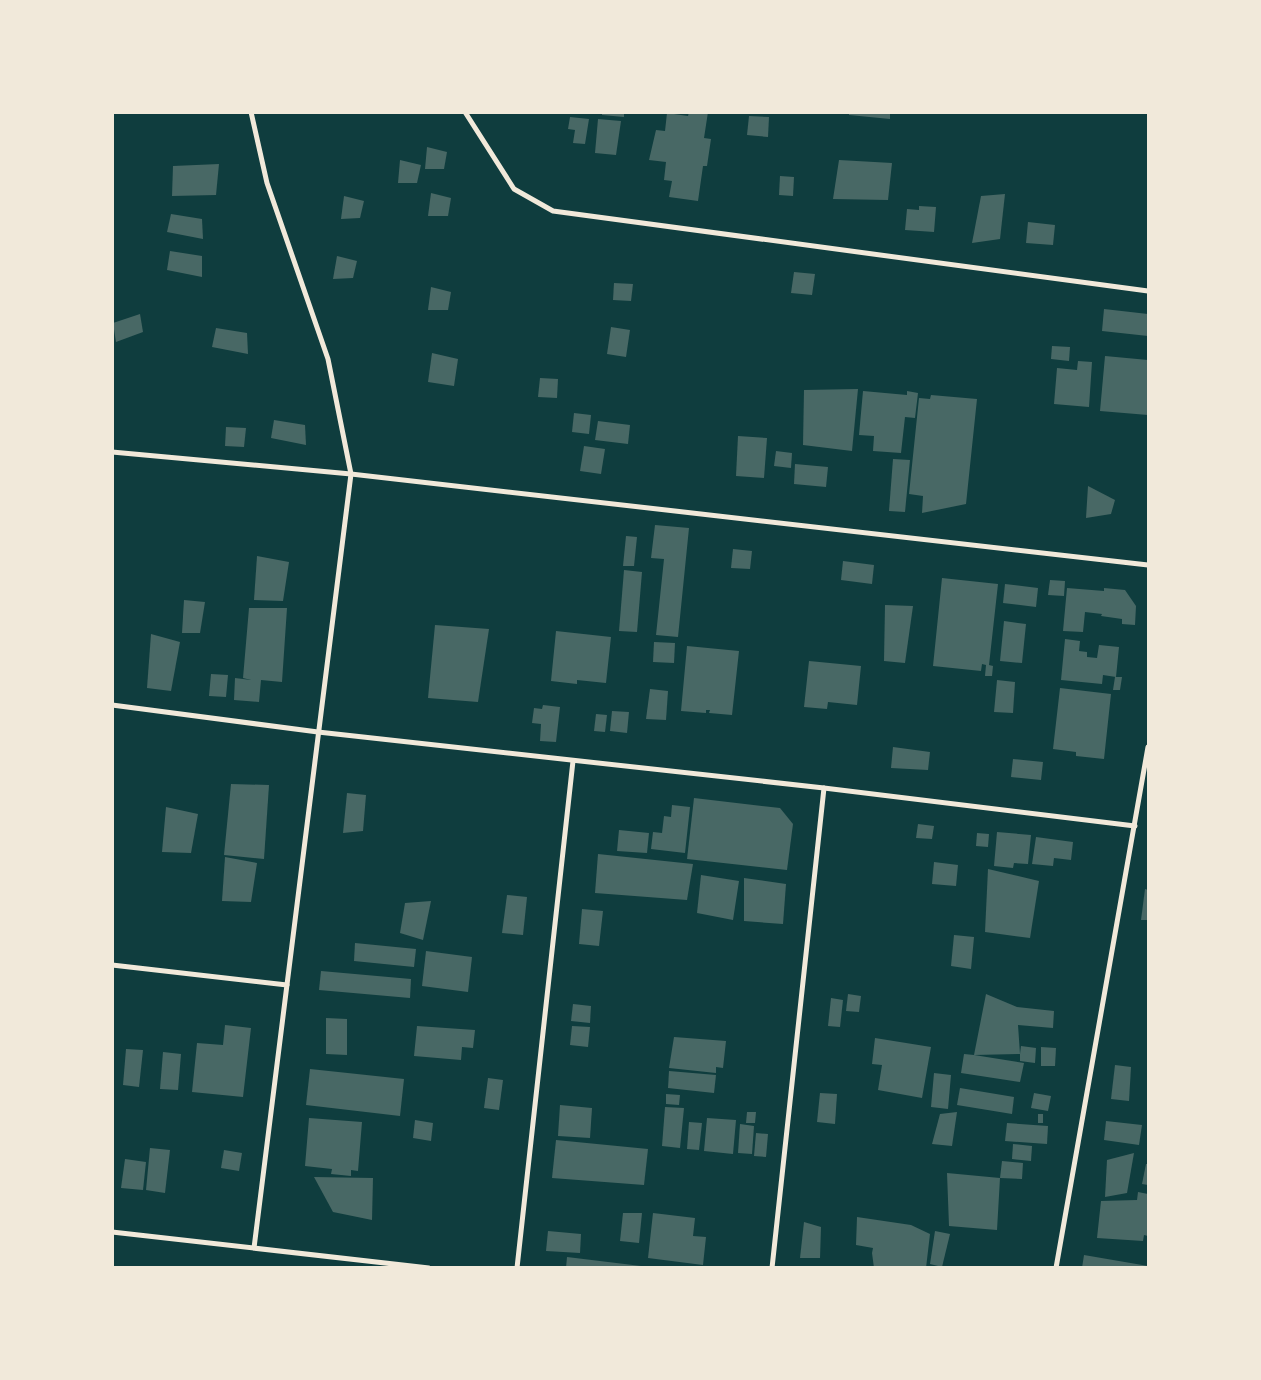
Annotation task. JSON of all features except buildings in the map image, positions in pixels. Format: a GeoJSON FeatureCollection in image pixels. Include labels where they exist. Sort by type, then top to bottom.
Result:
{"type":"FeatureCollection","features":[{"type":"Feature","properties":{"kind":"street"},"geometry":{"type":"LineString","coordinates":[[251,112],[267,183],[328,359],[351,474],[254,1248]]}},
{"type":"Feature","properties":{"kind":"street"},"geometry":{"type":"LineString","coordinates":[[465,112],[514,189],[553,211],[1148,291]]}},
{"type":"Feature","properties":{"kind":"street"},"geometry":{"type":"LineString","coordinates":[[112,452],[351,474],[1148,565]]}},
{"type":"Feature","properties":{"kind":"street"},"geometry":{"type":"LineString","coordinates":[[112,705],[318,732],[824,788],[1135,826]]}},
{"type":"Feature","properties":{"kind":"street"},"geometry":{"type":"LineString","coordinates":[[1056,1268],[1148,747]]}},
{"type":"Feature","properties":{"kind":"street"},"geometry":{"type":"LineString","coordinates":[[517,1268],[573,761]]}},
{"type":"Feature","properties":{"kind":"street"},"geometry":{"type":"LineString","coordinates":[[772,1268],[824,788]]}},
{"type":"Feature","properties":{"kind":"street"},"geometry":{"type":"LineString","coordinates":[[112,965],[287,985]]}},
{"type":"Feature","properties":{"kind":"street"},"geometry":{"type":"LineString","coordinates":[[112,1232],[429,1268]]}}]}
